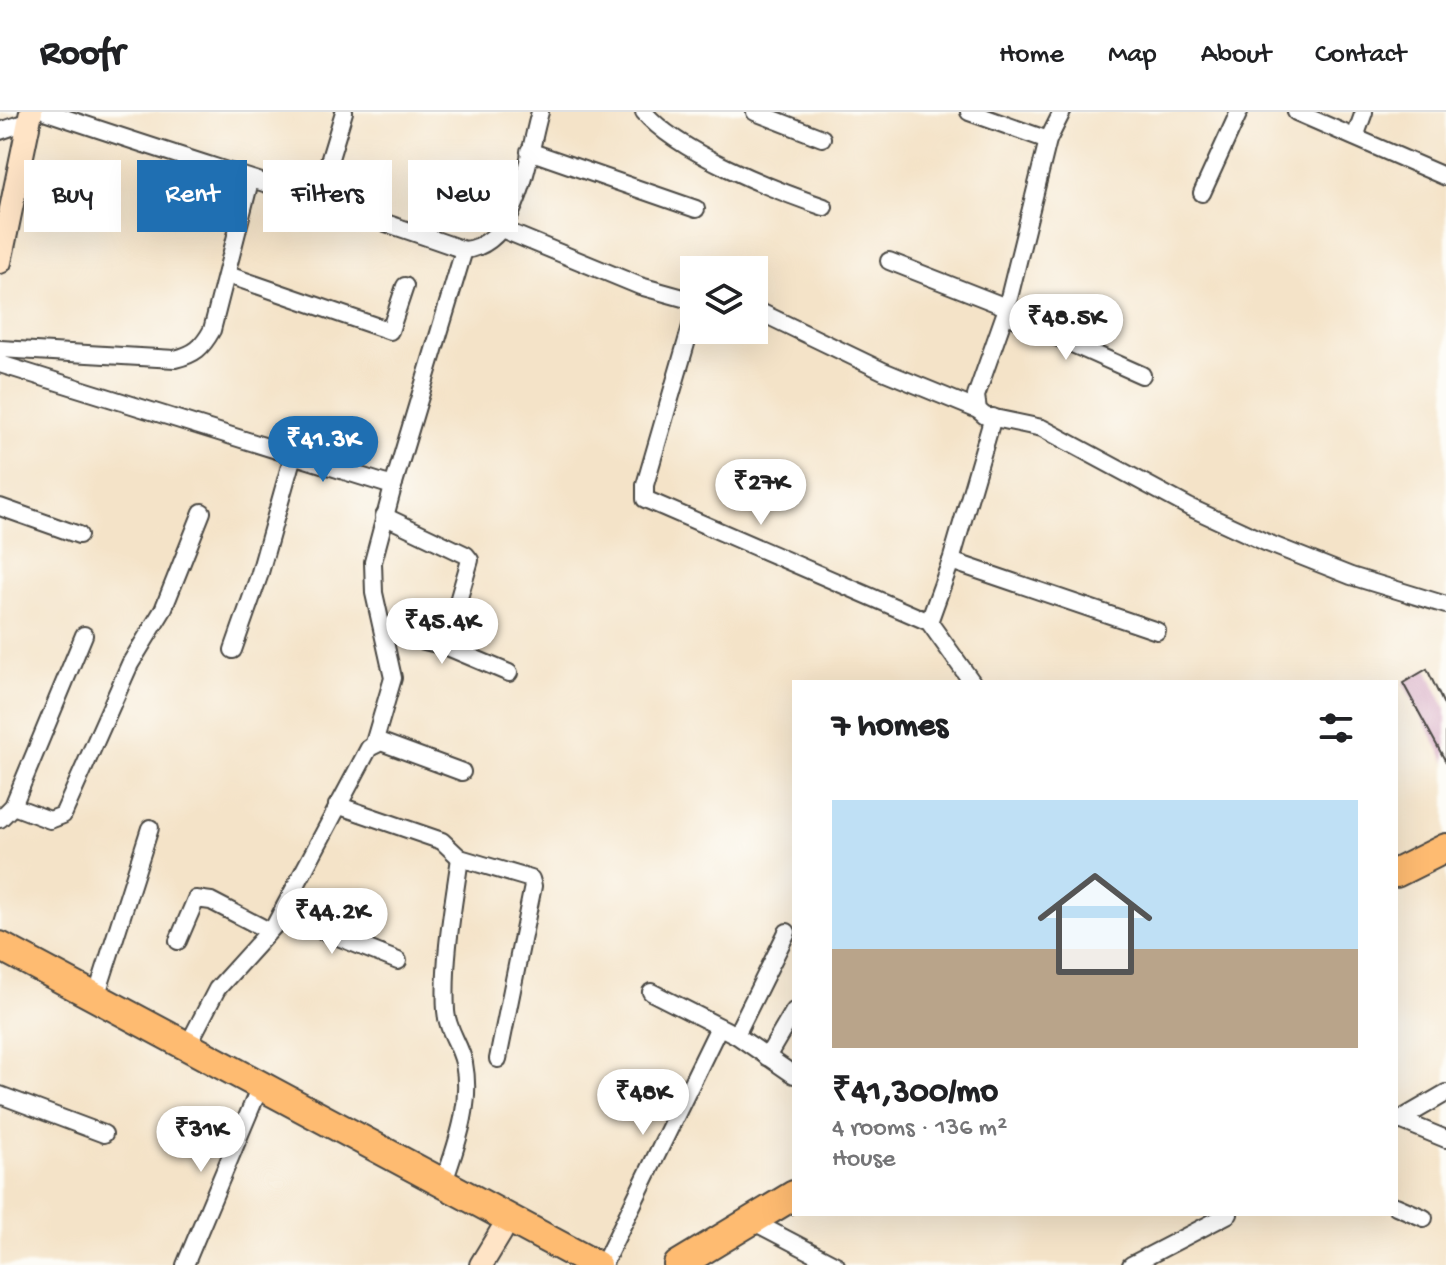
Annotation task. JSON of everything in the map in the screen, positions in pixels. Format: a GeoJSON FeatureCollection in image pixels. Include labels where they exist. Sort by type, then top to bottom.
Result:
{"type":"FeatureCollection","features":[{"type":"Feature","properties":{"kind":"highway"},"geometry":{"type":"LineString","coordinates":[[1398,872],[1442,856]]}},
{"type":"Feature","properties":{"kind":"highway"},"geometry":{"type":"LineString","coordinates":[[0,946],[188,1045],[258,1091],[562,1265]]}},
{"type":"Feature","properties":{"kind":"highway"},"geometry":{"type":"LineString","coordinates":[[0,964],[444,1182],[596,1265]]}},
{"type":"Feature","properties":{"kind":"highway"},"geometry":{"type":"LineString","coordinates":[[678,1265],[792,1196]]}},
{"type":"Feature","properties":{"kind":"main road"},"geometry":{"type":"LineString","coordinates":[[0,262],[36,115]]}},
{"type":"Feature","properties":{"kind":"main road"},"geometry":{"type":"LineString","coordinates":[[481,1265],[501,1232]]}},
{"type":"Feature","properties":{"kind":"street"},"geometry":{"type":"LineString","coordinates":[[329,160],[344,112]]}},
{"type":"Feature","properties":{"kind":"street"},"geometry":{"type":"LineString","coordinates":[[518,186],[540,112]]}},
{"type":"Feature","properties":{"kind":"street"},"geometry":{"type":"LineString","coordinates":[[644,112],[654,124],[678,140],[777,191],[824,207]]}},
{"type":"Feature","properties":{"kind":"street"},"geometry":{"type":"LineString","coordinates":[[755,112],[822,138]]}},
{"type":"Feature","properties":{"kind":"street"},"geometry":{"type":"LineString","coordinates":[[969,112],[1048,140]]}},
{"type":"Feature","properties":{"kind":"street"},"geometry":{"type":"LineString","coordinates":[[929,622],[951,561],[985,413],[976,396],[1006,310],[1048,140],[1061,112]]}},
{"type":"Feature","properties":{"kind":"street"},"geometry":{"type":"LineString","coordinates":[[1202,193],[1239,112]]}},
{"type":"Feature","properties":{"kind":"street"},"geometry":{"type":"LineString","coordinates":[[1296,112],[1446,177]]}},
{"type":"Feature","properties":{"kind":"street"},"geometry":{"type":"LineString","coordinates":[[1355,137],[1364,112]]}},
{"type":"Feature","properties":{"kind":"street"},"geometry":{"type":"LineString","coordinates":[[0,131],[36,115],[263,184]]}},
{"type":"Feature","properties":{"kind":"street"},"geometry":{"type":"LineString","coordinates":[[529,151],[696,209]]}},
{"type":"Feature","properties":{"kind":"street"},"geometry":{"type":"LineString","coordinates":[[0,349],[175,359],[192,355],[203,346],[212,330],[250,181]]}},
{"type":"Feature","properties":{"kind":"street"},"geometry":{"type":"LineString","coordinates":[[392,224],[464,250],[488,245],[502,232]]}},
{"type":"Feature","properties":{"kind":"street"},"geometry":{"type":"LineString","coordinates":[[509,232],[640,286],[680,297]]}},
{"type":"Feature","properties":{"kind":"street"},"geometry":{"type":"LineString","coordinates":[[188,1045],[217,989],[281,914],[337,805],[374,743],[393,678],[373,579],[384,516],[464,250]]}},
{"type":"Feature","properties":{"kind":"street"},"geometry":{"type":"LineString","coordinates":[[889,261],[1006,310],[1142,375]]}},
{"type":"Feature","properties":{"kind":"street"},"geometry":{"type":"LineString","coordinates":[[228,275],[390,331],[405,286]]}},
{"type":"Feature","properties":{"kind":"street"},"geometry":{"type":"LineString","coordinates":[[768,316],[883,371],[985,413],[1042,428],[1189,507],[1265,542],[1364,580],[1446,605]]}},
{"type":"Feature","properties":{"kind":"street"},"geometry":{"type":"LineString","coordinates":[[686,344],[645,485],[645,499],[929,622],[971,680]]}},
{"type":"Feature","properties":{"kind":"street"},"geometry":{"type":"LineString","coordinates":[[0,364],[294,452],[386,484],[394,483]]}},
{"type":"Feature","properties":{"kind":"street"},"geometry":{"type":"LineString","coordinates":[[233,650],[259,576],[294,452]]}},
{"type":"Feature","properties":{"kind":"street"},"geometry":{"type":"LineString","coordinates":[[0,507],[79,535]]}},
{"type":"Feature","properties":{"kind":"street"},"geometry":{"type":"LineString","coordinates":[[13,806],[50,820],[63,815],[130,664],[163,610],[202,512]]}},
{"type":"Feature","properties":{"kind":"street"},"geometry":{"type":"LineString","coordinates":[[384,516],[466,555],[470,560],[445,646]]}},
{"type":"Feature","properties":{"kind":"street"},"geometry":{"type":"LineString","coordinates":[[951,561],[1157,631]]}},
{"type":"Feature","properties":{"kind":"street"},"geometry":{"type":"LineString","coordinates":[[383,631],[445,646],[509,673]]}},
{"type":"Feature","properties":{"kind":"street"},"geometry":{"type":"LineString","coordinates":[[0,819],[13,806],[84,635]]}},
{"type":"Feature","properties":{"kind":"street"},"geometry":{"type":"LineString","coordinates":[[374,743],[462,772]]}},
{"type":"Feature","properties":{"kind":"street"},"geometry":{"type":"LineString","coordinates":[[337,805],[442,841],[460,858],[525,875],[533,886],[498,1059]]}},
{"type":"Feature","properties":{"kind":"street"},"geometry":{"type":"LineString","coordinates":[[96,997],[150,828]]}},
{"type":"Feature","properties":{"kind":"street"},"geometry":{"type":"LineString","coordinates":[[444,1182],[467,1106],[464,1062],[447,1022],[446,1008],[450,927],[460,858]]}},
{"type":"Feature","properties":{"kind":"street"},"geometry":{"type":"LineString","coordinates":[[178,941],[196,899],[211,901],[269,931]]}},
{"type":"Feature","properties":{"kind":"street"},"geometry":{"type":"LineString","coordinates":[[281,914],[398,961]]}},
{"type":"Feature","properties":{"kind":"street"},"geometry":{"type":"LineString","coordinates":[[736,1035],[787,932]]}},
{"type":"Feature","properties":{"kind":"street"},"geometry":{"type":"LineString","coordinates":[[651,992],[736,1035],[792,1074]]}},
{"type":"Feature","properties":{"kind":"street"},"geometry":{"type":"LineString","coordinates":[[767,1057],[792,1014]]}},
{"type":"Feature","properties":{"kind":"street"},"geometry":{"type":"LineString","coordinates":[[603,1265],[719,1027]]}},
{"type":"Feature","properties":{"kind":"street"},"geometry":{"type":"LineString","coordinates":[[185,1265],[258,1091]]}},
{"type":"Feature","properties":{"kind":"street"},"geometry":{"type":"LineString","coordinates":[[1398,1121],[1446,1093]]}},
{"type":"Feature","properties":{"kind":"street"},"geometry":{"type":"LineString","coordinates":[[0,1095],[104,1134]]}},
{"type":"Feature","properties":{"kind":"street"},"geometry":{"type":"LineString","coordinates":[[1398,1121],[1446,1139]]}},
{"type":"Feature","properties":{"kind":"street"},"geometry":{"type":"LineString","coordinates":[[1398,1207],[1424,1218]]}},
{"type":"Feature","properties":{"kind":"street"},"geometry":{"type":"LineString","coordinates":[[1131,1265],[1225,1216]]}},
{"type":"Feature","properties":{"kind":"street"},"geometry":{"type":"LineString","coordinates":[[750,1220],[836,1265]]}},
{"type":"Feature","properties":{"kind":"building"},"geometry":{"type":"Polygon","coordinates":[[[1427,669],[1446,709],[1446,762],[1403,683],[1427,669]]]}}]}
